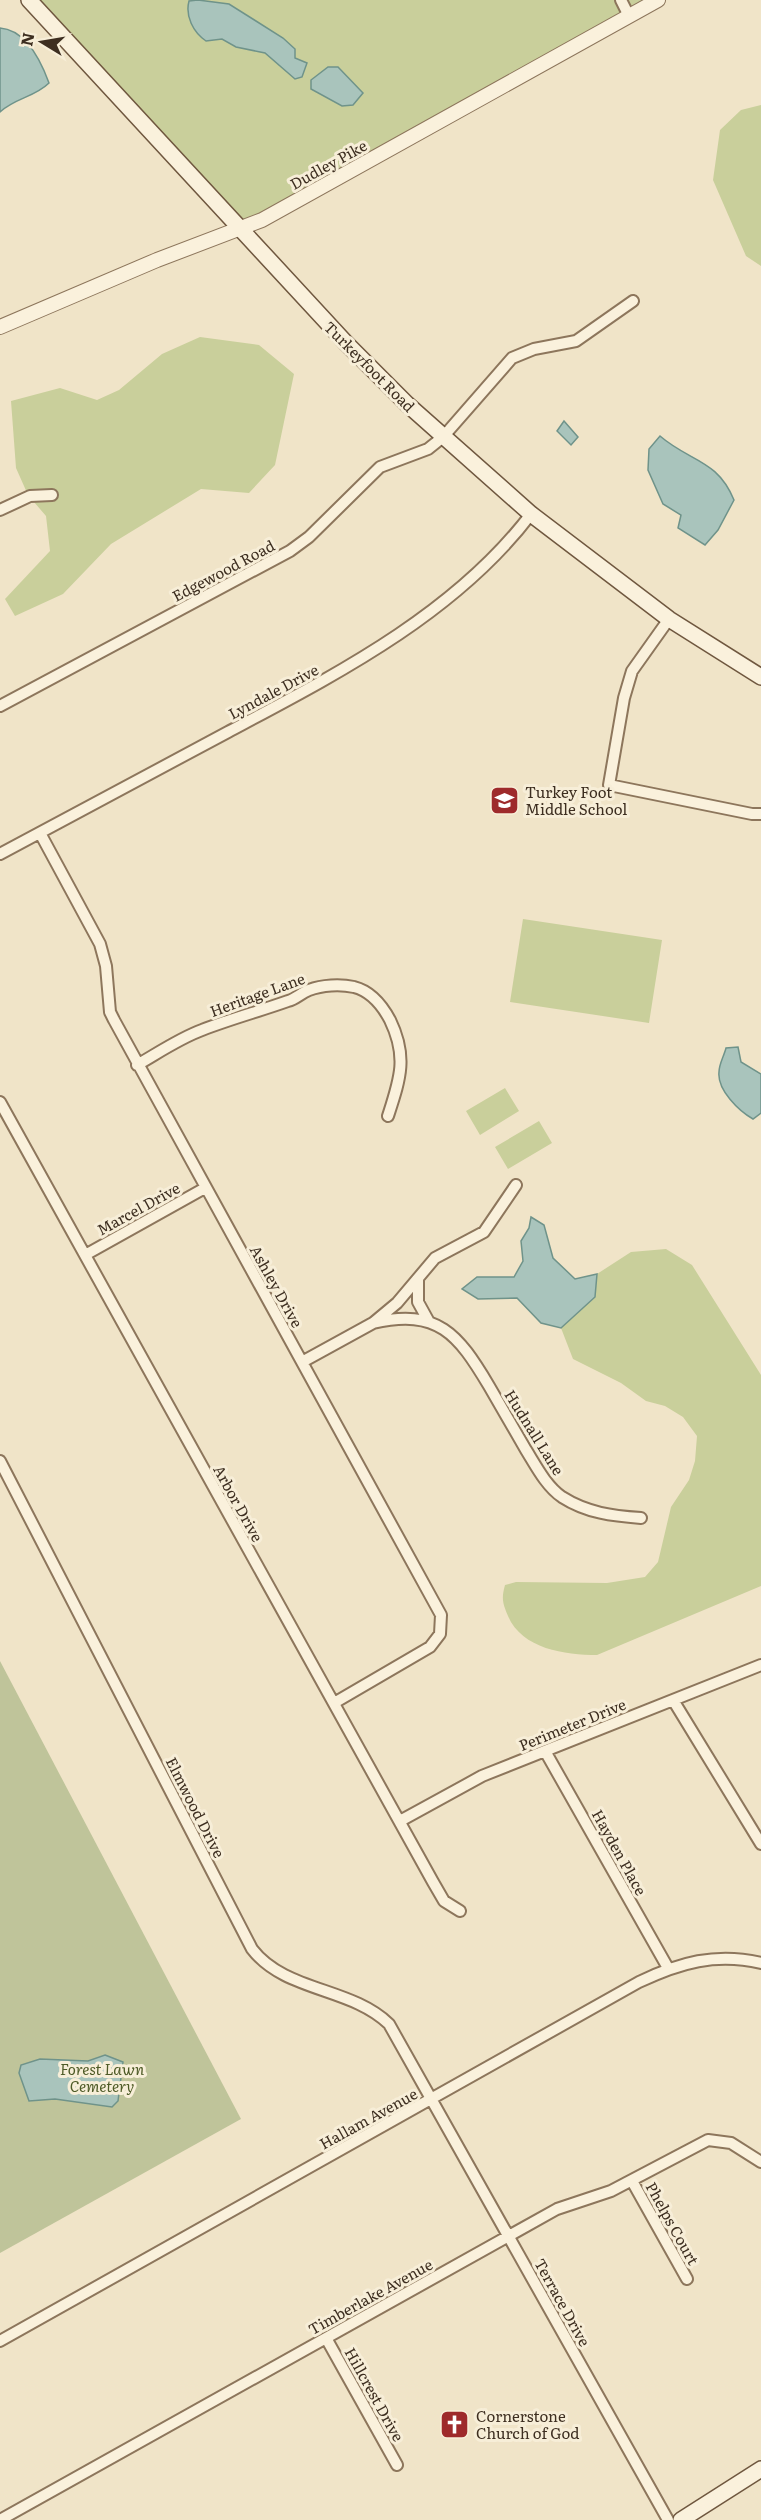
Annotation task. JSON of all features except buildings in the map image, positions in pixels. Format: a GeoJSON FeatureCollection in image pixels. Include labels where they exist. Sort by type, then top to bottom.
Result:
{"type":"FeatureCollection","features":[{"type":"Feature","properties":{"kind":"main road","name":"Turkeyfoot Road"},"geometry":{"type":"LineString","coordinates":[[29,0],[346,343],[442,437],[531,514],[669,619],[761,677]]}},
{"type":"Feature","properties":{"kind":"main road"},"geometry":{"type":"LineString","coordinates":[[681,2520],[761,2469]]}},
{"type":"Feature","properties":{"kind":"street"},"geometry":{"type":"LineString","coordinates":[[621,0],[629,16]]}},
{"type":"Feature","properties":{"kind":"street","name":"Dudley Pike"},"geometry":{"type":"LineString","coordinates":[[0,327],[239,227],[262,220],[658,0]]}},
{"type":"Feature","properties":{"kind":"street","name":"Edgewood Road"},"geometry":{"type":"LineString","coordinates":[[0,706],[290,551],[316,530],[380,467],[428,449],[442,437],[512,358],[534,349],[576,341],[633,301]]}},
{"type":"Feature","properties":{"kind":"street"},"geometry":{"type":"LineString","coordinates":[[0,510],[30,496],[52,495]]}},
{"type":"Feature","properties":{"kind":"street","name":"Lyndale Drive"},"geometry":{"type":"LineString","coordinates":[[0,854],[366,658],[477,574],[505,546],[531,514]]}},
{"type":"Feature","properties":{"kind":"street"},"geometry":{"type":"LineString","coordinates":[[669,619],[632,671],[624,698],[609,785],[761,814]]}},
{"type":"Feature","properties":{"kind":"street","name":"Ashley Drive"},"geometry":{"type":"LineString","coordinates":[[40,833],[100,944],[106,966],[110,1012],[436,1604],[443,1621],[440,1634],[430,1647],[334,1703]]}},
{"type":"Feature","properties":{"kind":"street","name":"Heritage Lane"},"geometry":{"type":"LineString","coordinates":[[138,1065],[200,1030],[290,1000],[307,990],[325,986],[351,986],[367,992],[381,1005],[393,1026],[401,1053],[401,1074],[388,1116]]}},
{"type":"Feature","properties":{"kind":"street","name":"Arbor Drive"},"geometry":{"type":"LineString","coordinates":[[0,1102],[444,1901],[460,1911]]}},
{"type":"Feature","properties":{"kind":"street","name":"Hudnall Lane"},"geometry":{"type":"LineString","coordinates":[[302,1362],[373,1323],[397,1303],[440,1254],[484,1232],[516,1185]]}},
{"type":"Feature","properties":{"kind":"street","name":"Marcel Drive"},"geometry":{"type":"LineString","coordinates":[[85,1255],[205,1188]]}},
{"type":"Feature","properties":{"kind":"street"},"geometry":{"type":"LineString","coordinates":[[418,1280],[418,1302],[429,1322]]}},
{"type":"Feature","properties":{"kind":"street","name":"Hudnall Lane"},"geometry":{"type":"LineString","coordinates":[[373,1323],[407,1317],[429,1322],[450,1333],[470,1353],[533,1462],[552,1488],[571,1502],[601,1515],[641,1518]]}},
{"type":"Feature","properties":{"kind":"street","name":"Elmwood Drive"},"geometry":{"type":"LineString","coordinates":[[0,1461],[252,1949],[272,1968],[379,2014],[394,2031],[432,2099]]}},
{"type":"Feature","properties":{"kind":"street","name":"Perimeter Drive"},"geometry":{"type":"LineString","coordinates":[[400,1821],[482,1776],[761,1665]]}},
{"type":"Feature","properties":{"kind":"street"},"geometry":{"type":"LineString","coordinates":[[673,1700],[761,1844]]}},
{"type":"Feature","properties":{"kind":"street","name":"Hayden Place"},"geometry":{"type":"LineString","coordinates":[[545,1751],[668,1968]]}},
{"type":"Feature","properties":{"kind":"street","name":"Hallam Avenue"},"geometry":{"type":"LineString","coordinates":[[0,2341],[668,1968],[705,1958],[734,1958],[761,1963]]}},
{"type":"Feature","properties":{"kind":"street","name":"Terrace Drive"},"geometry":{"type":"LineString","coordinates":[[432,2099],[668,2520]]}},
{"type":"Feature","properties":{"kind":"street","name":"Timberlake Avenue"},"geometry":{"type":"LineString","coordinates":[[0,2520],[557,2209],[611,2191],[708,2140],[731,2143],[761,2162]]}},
{"type":"Feature","properties":{"kind":"street","name":"Phelps Court"},"geometry":{"type":"LineString","coordinates":[[632,2181],[687,2279]]}},
{"type":"Feature","properties":{"kind":"street","name":"Hillcrest Drive"},"geometry":{"type":"LineString","coordinates":[[326,2338],[397,2465]]}},
{"type":"Feature","properties":{"kind":"green space"},"geometry":{"type":"Polygon","coordinates":[[[29,0],[658,0],[239,227],[29,0]]]}},
{"type":"Feature","properties":{"kind":"green space"},"geometry":{"type":"Polygon","coordinates":[[[761,105],[761,266],[746,256],[713,180],[720,130],[741,110],[761,105]]]}},
{"type":"Feature","properties":{"kind":"green space"},"geometry":{"type":"Polygon","coordinates":[[[200,337],[259,345],[294,374],[275,465],[249,493],[201,489],[111,544],[63,594],[15,616],[5,599],[50,551],[46,516],[28,495],[16,468],[11,401],[60,388],[97,400],[119,390],[162,354],[200,337]]]}},
{"type":"Feature","properties":{"kind":"green space"},"geometry":{"type":"Polygon","coordinates":[[[523,919],[662,940],[649,1023],[510,1002],[523,919]]]}},
{"type":"Feature","properties":{"kind":"green space"},"geometry":{"type":"Polygon","coordinates":[[[505,1088],[519,1111],[480,1135],[466,1111],[505,1088]]]}},
{"type":"Feature","properties":{"kind":"green space"},"geometry":{"type":"Polygon","coordinates":[[[539,1121],[552,1143],[508,1169],[495,1147],[539,1121]]]}},
{"type":"Feature","properties":{"kind":"green space"},"geometry":{"type":"Polygon","coordinates":[[[666,1249],[692,1265],[761,1375],[761,1586],[597,1655],[572,1654],[546,1648],[523,1636],[515,1627],[504,1605],[505,1585],[516,1582],[607,1583],[645,1577],[658,1562],[671,1507],[689,1480],[695,1461],[697,1436],[683,1417],[665,1406],[646,1401],[621,1383],[573,1359],[561,1328],[595,1297],[597,1274],[631,1252],[666,1249]]]}},
{"type":"Feature","properties":{"kind":"green space","name":"Forest Lawn Cemetery"},"geometry":{"type":"Polygon","coordinates":[[[0,1661],[241,2119],[0,2253],[0,1661]]]}},
{"type":"Feature","properties":{"kind":"water"},"geometry":{"type":"Polygon","coordinates":[[[189,1],[229,4],[283,38],[295,49],[295,58],[307,63],[302,77],[295,79],[265,53],[236,47],[222,39],[206,41],[194,28],[189,18],[189,1]]]}},
{"type":"Feature","properties":{"kind":"water"},"geometry":{"type":"Polygon","coordinates":[[[0,28],[18,34],[25,40],[37,56],[49,83],[0,112],[0,28]]]}},
{"type":"Feature","properties":{"kind":"water"},"geometry":{"type":"Polygon","coordinates":[[[328,67],[338,67],[363,93],[353,105],[342,106],[311,89],[311,80],[328,67]]]}},
{"type":"Feature","properties":{"kind":"water"},"geometry":{"type":"Polygon","coordinates":[[[564,421],[578,437],[571,445],[557,431],[564,421]]]}},
{"type":"Feature","properties":{"kind":"water"},"geometry":{"type":"Polygon","coordinates":[[[660,436],[711,469],[719,476],[734,500],[718,530],[705,545],[678,528],[681,515],[663,504],[648,470],[649,449],[660,436]]]}},
{"type":"Feature","properties":{"kind":"water"},"geometry":{"type":"Polygon","coordinates":[[[738,1047],[741,1062],[761,1074],[761,1113],[753,1119],[730,1099],[719,1079],[720,1066],[726,1048],[738,1047]]]}},
{"type":"Feature","properties":{"kind":"water"},"geometry":{"type":"Polygon","coordinates":[[[531,1217],[544,1225],[553,1258],[575,1279],[597,1274],[595,1297],[561,1328],[541,1323],[517,1298],[478,1299],[462,1289],[477,1277],[514,1277],[523,1261],[521,1241],[529,1228],[531,1217]]]}},
{"type":"Feature","properties":{"kind":"water"},"geometry":{"type":"Polygon","coordinates":[[[105,2055],[123,2062],[118,2101],[112,2107],[55,2099],[29,2101],[19,2073],[21,2065],[40,2059],[88,2061],[105,2055]]]}},
{"type":"Feature","properties":{"kind":"place","name":"Turkey Foot Middle School"},"geometry":{"type":"Point","coordinates":[504,800]}},
{"type":"Feature","properties":{"kind":"place","name":"Cornerstone Church of God"},"geometry":{"type":"Point","coordinates":[455,2424]}}]}
